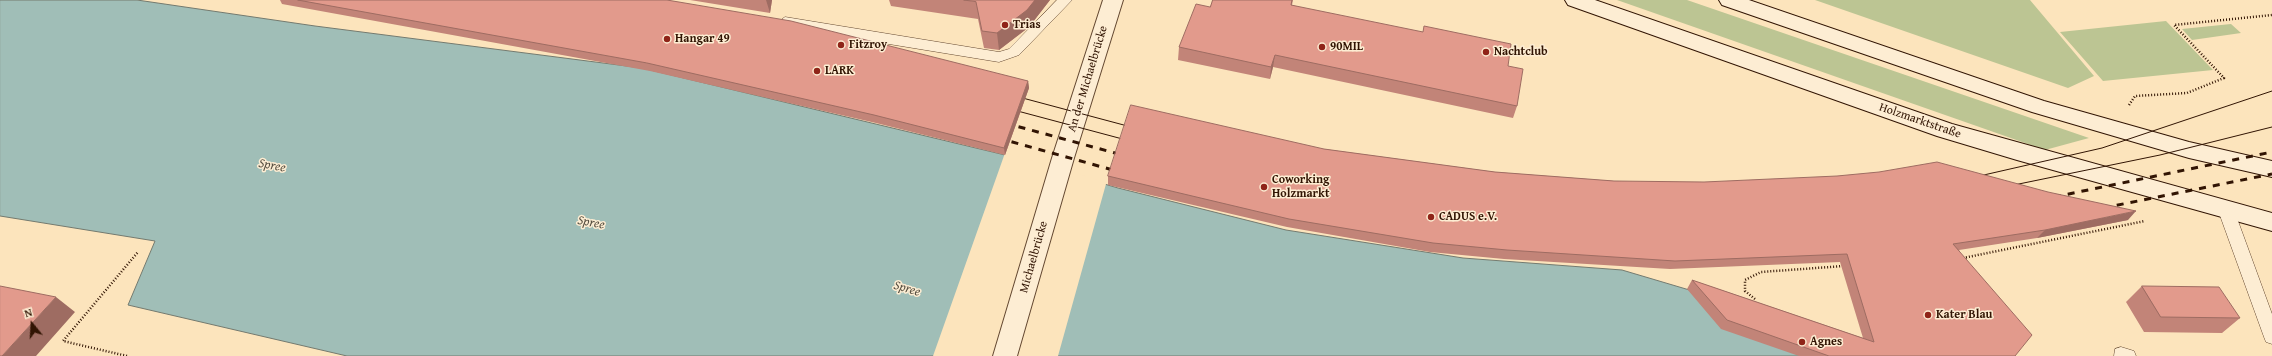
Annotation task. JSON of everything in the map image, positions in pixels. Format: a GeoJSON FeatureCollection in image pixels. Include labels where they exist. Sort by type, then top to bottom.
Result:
{"type":"FeatureCollection","features":[{"type":"Feature","properties":{"kind":"main road","name":"An der Michaelbrücke"},"geometry":{"type":"LineString","coordinates":[[1063,158],[1113,0]]}},
{"type":"Feature","properties":{"kind":"main road","name":"Holzmarktstraße"},"geometry":{"type":"LineString","coordinates":[[1575,0],[1946,130],[2017,152],[2272,222]]}},
{"type":"Feature","properties":{"kind":"main road"},"geometry":{"type":"LineString","coordinates":[[1728,0],[2040,106],[2189,150],[2272,170]]}},
{"type":"Feature","properties":{"kind":"main road","name":"Michaelbrücke"},"geometry":{"type":"LineString","coordinates":[[1005,356],[1063,158]]}},
{"type":"Feature","properties":{"kind":"lane"},"geometry":{"type":"LineString","coordinates":[[771,19],[998,57],[1014,52],[1065,0]]}},
{"type":"Feature","properties":{"kind":"lane"},"geometry":{"type":"LineString","coordinates":[[2226,210],[2272,337]]}},
{"type":"Feature","properties":{"kind":"path"},"geometry":{"type":"LineString","coordinates":[[2128,107],[2134,96],[2187,93],[2224,78],[2174,25],[2272,15]]}},
{"type":"Feature","properties":{"kind":"path"},"geometry":{"type":"LineString","coordinates":[[1957,259],[2145,221]]}},
{"type":"Feature","properties":{"kind":"path"},"geometry":{"type":"LineString","coordinates":[[127,356],[63,341],[138,252]]}},
{"type":"Feature","properties":{"kind":"path"},"geometry":{"type":"LineString","coordinates":[[1755,299],[1745,291],[1745,280],[1761,272],[1852,265]]}},
{"type":"Feature","properties":{"kind":"green space"},"geometry":{"type":"Polygon","coordinates":[[[1617,0],[1687,0],[2089,138],[2045,150],[1617,0]]]}},
{"type":"Feature","properties":{"kind":"green space"},"geometry":{"type":"Polygon","coordinates":[[[1815,0],[2030,0],[2094,76],[2068,88],[1815,0]]]}},
{"type":"Feature","properties":{"kind":"green space"},"geometry":{"type":"Polygon","coordinates":[[[2166,21],[2213,70],[2103,81],[2060,32],[2166,21]]]}},
{"type":"Feature","properties":{"kind":"green space"},"geometry":{"type":"Polygon","coordinates":[[[2231,24],[2241,33],[2192,40],[2182,29],[2231,24]]]}},
{"type":"Feature","properties":{"kind":"water","name":"Spree"},"geometry":{"type":"Polygon","coordinates":[[[0,0],[137,0],[315,26],[642,68],[1005,155],[1118,188],[1286,230],[1463,258],[1622,270],[1713,297],[1887,356],[347,356],[128,305],[155,241],[0,216],[0,0]]]}},
{"type":"Feature","properties":{"kind":"pier"},"geometry":{"type":"Polygon","coordinates":[[[1005,153],[1109,183],[1106,184],[1058,356],[933,356],[1005,153]]]}},
{"type":"Feature","properties":{"kind":"building"},"geometry":{"type":"Polygon","coordinates":[[[298,0],[667,0],[791,21],[1028,81],[1004,148],[874,115],[647,63],[298,0]]]}},
{"type":"Feature","properties":{"kind":"building"},"geometry":{"type":"Polygon","coordinates":[[[964,0],[1035,0],[1027,10],[997,33],[982,31],[976,2],[964,0]]]}},
{"type":"Feature","properties":{"kind":"building"},"geometry":{"type":"Polygon","coordinates":[[[1213,0],[1292,0],[1291,5],[1423,32],[1424,26],[1511,44],[1508,66],[1523,69],[1517,106],[1275,55],[1271,67],[1179,47],[1196,4],[1210,7],[1213,0]]]}},
{"type":"Feature","properties":{"kind":"building"},"geometry":{"type":"Polygon","coordinates":[[[1131,105],[1324,149],[1495,172],[1614,181],[1704,182],[1837,176],[1879,172],[1937,162],[2048,192],[2136,211],[2045,230],[1953,244],[2032,335],[2015,356],[1829,356],[1727,320],[1692,280],[1874,342],[1847,254],[1675,261],[1507,250],[1433,243],[1289,219],[1108,176],[1131,105]]]}},
{"type":"Feature","properties":{"kind":"building"},"geometry":{"type":"Polygon","coordinates":[[[0,286],[56,297],[2,356],[0,356],[0,286]]]}},
{"type":"Feature","properties":{"kind":"building"},"geometry":{"type":"Polygon","coordinates":[[[2142,286],[2219,287],[2240,318],[2161,317],[2142,286]]]}},
{"type":"Feature","properties":{"kind":"tram line"},"geometry":{"type":"LineString","coordinates":[[1975,177],[2102,148],[2272,91]]}},
{"type":"Feature","properties":{"kind":"tram line"},"geometry":{"type":"LineString","coordinates":[[1015,96],[1135,128]]}},
{"type":"Feature","properties":{"kind":"tram line"},"geometry":{"type":"LineString","coordinates":[[1010,109],[1130,141]]}},
{"type":"Feature","properties":{"kind":"tram line"},"geometry":{"type":"LineString","coordinates":[[2009,186],[2160,155],[2272,127]]}},
{"type":"Feature","properties":{"kind":"railway"},"geometry":{"type":"LineString","coordinates":[[1005,123],[1126,156]]}},
{"type":"Feature","properties":{"kind":"railway"},"geometry":{"type":"LineString","coordinates":[[998,138],[1120,172]]}},
{"type":"Feature","properties":{"kind":"railway"},"geometry":{"type":"LineString","coordinates":[[2054,197],[2272,152]]}},
{"type":"Feature","properties":{"kind":"railway"},"geometry":{"type":"LineString","coordinates":[[2103,208],[2272,174]]}},
{"type":"Feature","properties":{"kind":"place","name":"Trias"},"geometry":{"type":"Point","coordinates":[1005,25]}},
{"type":"Feature","properties":{"kind":"place","name":"Hangar 49"},"geometry":{"type":"Point","coordinates":[667,39]}},
{"type":"Feature","properties":{"kind":"place","name":"Fitzroy"},"geometry":{"type":"Point","coordinates":[841,45]}},
{"type":"Feature","properties":{"kind":"place","name":"90MIL"},"geometry":{"type":"Point","coordinates":[1322,47]}},
{"type":"Feature","properties":{"kind":"place","name":"Nachtclub"},"geometry":{"type":"Point","coordinates":[1486,52]}},
{"type":"Feature","properties":{"kind":"place","name":"LARK"},"geometry":{"type":"Point","coordinates":[817,71]}},
{"type":"Feature","properties":{"kind":"place","name":"Coworking Holzmarkt"},"geometry":{"type":"Point","coordinates":[1264,187]}},
{"type":"Feature","properties":{"kind":"place","name":"CADUS e.V."},"geometry":{"type":"Point","coordinates":[1431,217]}},
{"type":"Feature","properties":{"kind":"place","name":"Kater Blau"},"geometry":{"type":"Point","coordinates":[1928,315]}},
{"type":"Feature","properties":{"kind":"place","name":"Agnes"},"geometry":{"type":"Point","coordinates":[1802,342]}}]}
